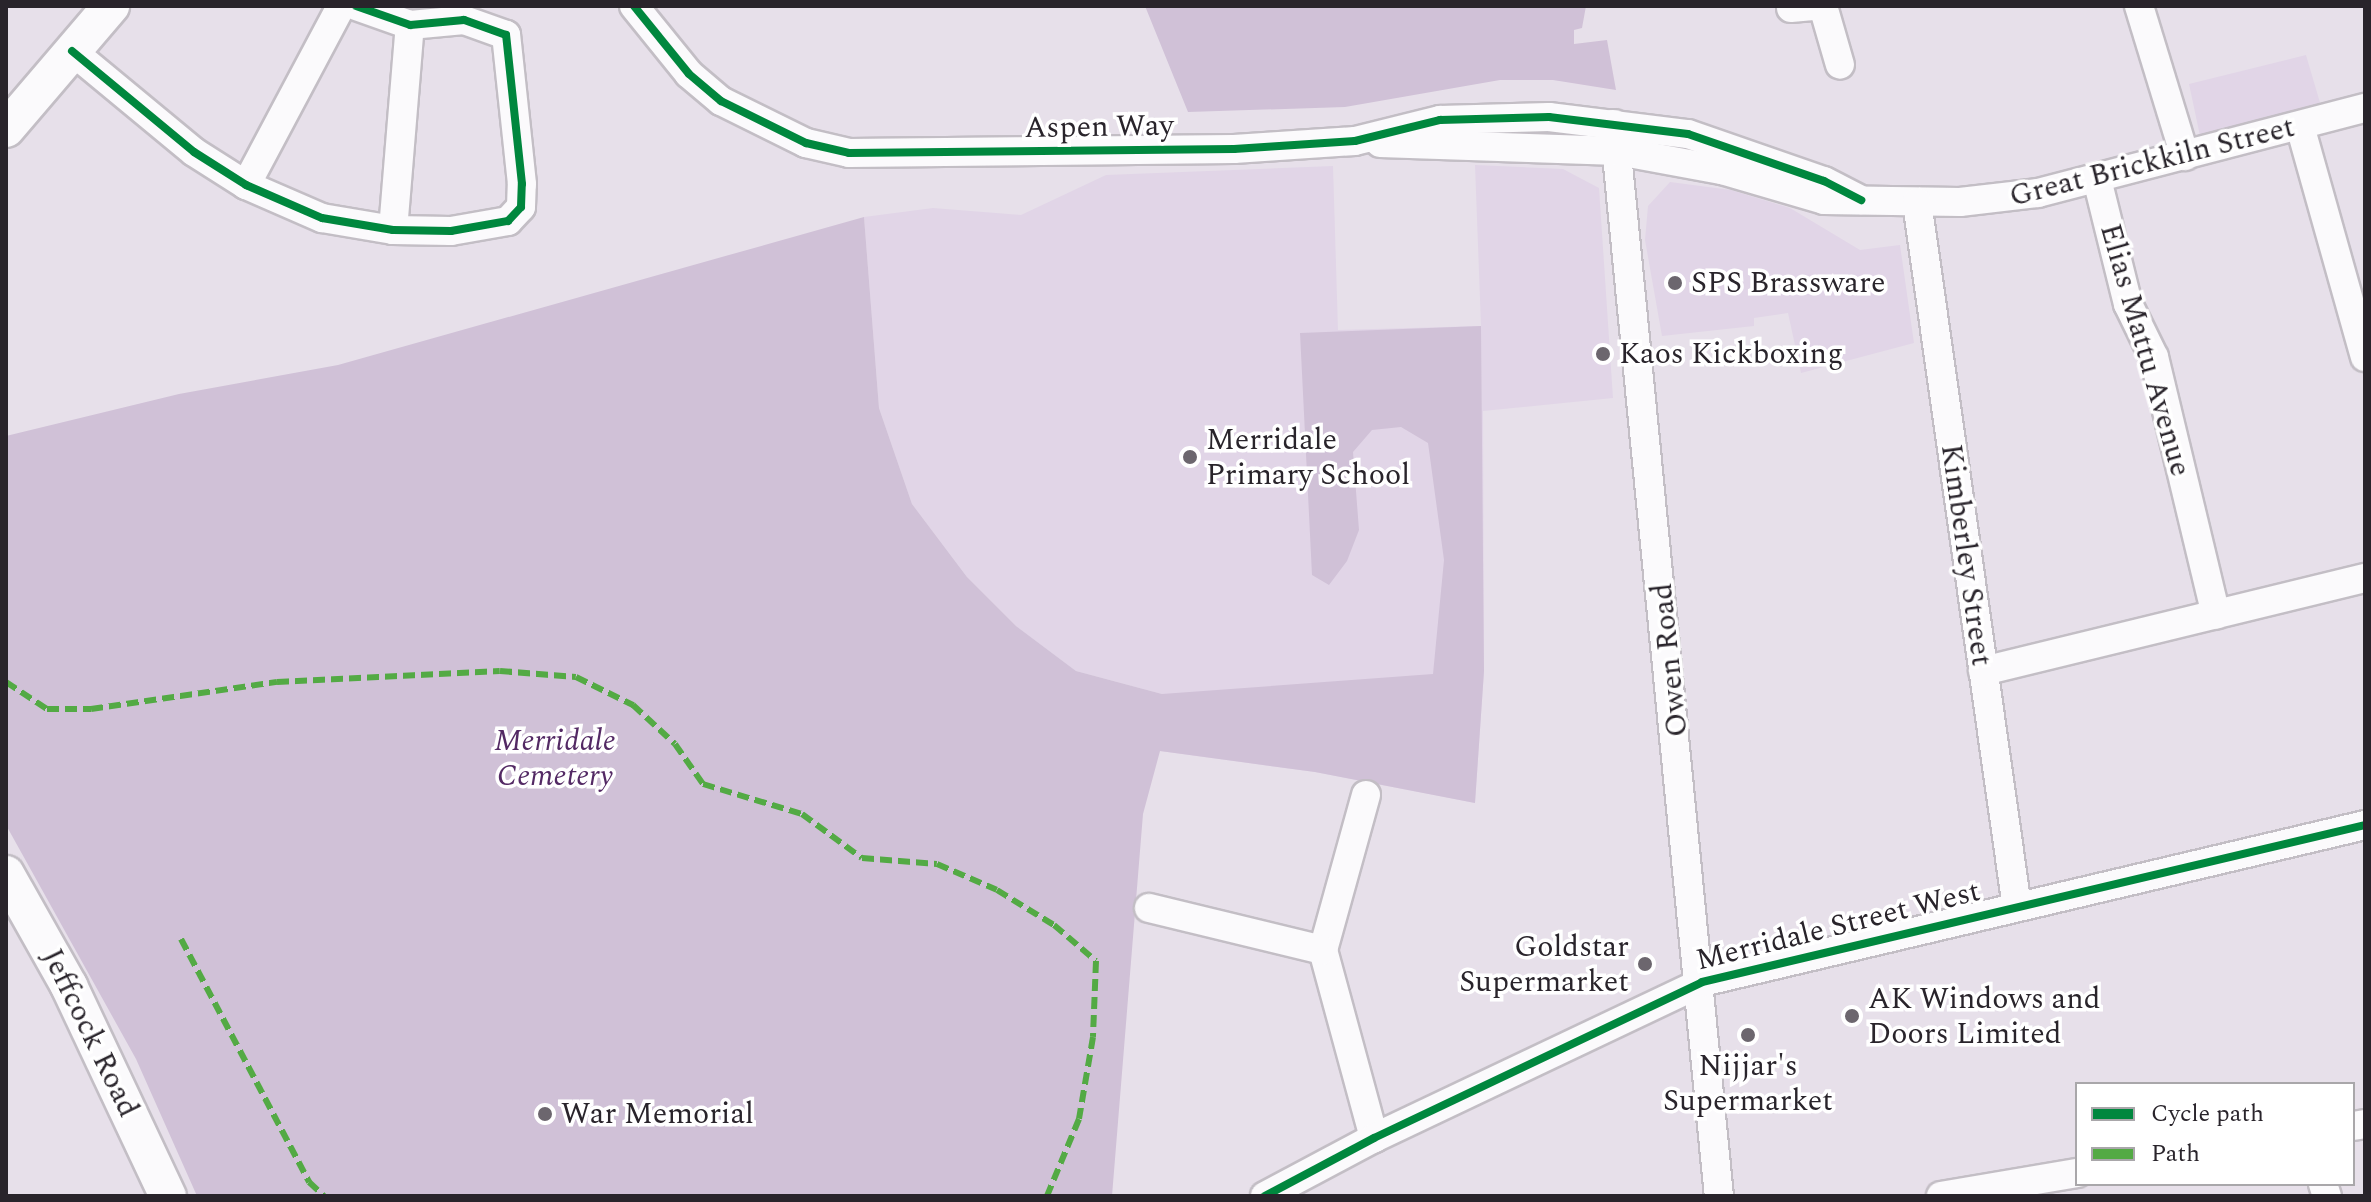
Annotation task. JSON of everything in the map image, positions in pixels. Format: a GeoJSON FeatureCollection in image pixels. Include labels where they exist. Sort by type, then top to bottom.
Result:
{"type":"FeatureCollection","features":[{"type":"Feature","properties":{"kind":"street"},"geometry":{"type":"LineString","coordinates":[[6,129],[111,6]]}},
{"type":"Feature","properties":{"kind":"street"},"geometry":{"type":"LineString","coordinates":[[246,185],[341,6]]}},
{"type":"Feature","properties":{"kind":"street"},"geometry":{"type":"LineString","coordinates":[[72,51],[194,152],[246,185],[322,218],[393,230],[483,229],[508,221],[521,207],[522,195],[506,35],[483,22],[464,20],[410,25],[356,6]]}},
{"type":"Feature","properties":{"kind":"street","name":"Aspen Way"},"geometry":{"type":"LineString","coordinates":[[634,6],[681,66],[721,101],[806,143],[849,153],[1204,150],[1355,141],[1616,137]]}},
{"type":"Feature","properties":{"kind":"street"},"geometry":{"type":"LineString","coordinates":[[1823,6],[1840,65]]}},
{"type":"Feature","properties":{"kind":"street"},"geometry":{"type":"LineString","coordinates":[[2139,6],[2185,156]]}},
{"type":"Feature","properties":{"kind":"street"},"geometry":{"type":"LineString","coordinates":[[393,230],[410,25]]}},
{"type":"Feature","properties":{"kind":"street","name":"Great Brickkiln Street"},"geometry":{"type":"LineString","coordinates":[[1616,137],[1824,200],[2003,200],[2097,179],[2365,108]]}},
{"type":"Feature","properties":{"kind":"street"},"geometry":{"type":"LineString","coordinates":[[2300,126],[2365,357]]}},
{"type":"Feature","properties":{"kind":"street","name":"Owen Road"},"geometry":{"type":"LineString","coordinates":[[1616,137],[1702,982],[1719,1196]]}},
{"type":"Feature","properties":{"kind":"street","name":"Elias Mattu Avenue"},"geometry":{"type":"LineString","coordinates":[[2097,179],[2128,304],[2154,357],[2216,615]]}},
{"type":"Feature","properties":{"kind":"street","name":"Kimberley Street"},"geometry":{"type":"LineString","coordinates":[[1917,202],[2017,907]]}},
{"type":"Feature","properties":{"kind":"street"},"geometry":{"type":"LineString","coordinates":[[1983,671],[2365,578]]}},
{"type":"Feature","properties":{"kind":"street"},"geometry":{"type":"LineString","coordinates":[[1366,795],[1323,950],[1374,1138]]}},
{"type":"Feature","properties":{"kind":"street","name":"Merridale Street West"},"geometry":{"type":"LineString","coordinates":[[1265,1196],[1374,1138],[1702,982],[2365,825]]}},
{"type":"Feature","properties":{"kind":"street","name":"Jeffcock Road"},"geometry":{"type":"LineString","coordinates":[[12,897],[108,1064],[168,1196]]}},
{"type":"Feature","properties":{"kind":"street"},"geometry":{"type":"LineString","coordinates":[[1149,908],[1323,950]]}},
{"type":"Feature","properties":{"kind":"street"},"geometry":{"type":"LineString","coordinates":[[1941,1196],[2033,1188],[2075,1174]]}},
{"type":"Feature","properties":{"kind":"shaded area"},"geometry":{"type":"Polygon","coordinates":[[[2306,55],[2321,106],[2200,136],[2189,84],[2306,55]]]}},
{"type":"Feature","properties":{"kind":"shaded area","name":"Merridale Primary School"},"geometry":{"type":"Polygon","coordinates":[[[1475,165],[1563,169],[1599,188],[1613,398],[1483,411],[1484,671],[1475,803],[1315,772],[1160,751],[1162,694],[1076,671],[1016,626],[967,577],[912,504],[879,408],[864,217],[933,208],[1021,215],[1106,175],[1333,166],[1338,330],[1481,326],[1475,165]]]}},
{"type":"Feature","properties":{"kind":"shaded area"},"geometry":{"type":"Polygon","coordinates":[[[1670,182],[1731,190],[1790,208],[1860,250],[1900,245],[1914,343],[1801,373],[1788,313],[1754,318],[1754,326],[1662,336],[1645,240],[1648,206],[1670,182]]]}},
{"type":"Feature","properties":{"kind":"green space"},"geometry":{"type":"Polygon","coordinates":[[[1145,6],[1586,6],[1582,28],[1574,30],[1574,44],[1607,40],[1616,90],[1553,80],[1500,80],[1345,107],[1188,112],[1145,6]]]}},
{"type":"Feature","properties":{"kind":"green space","name":"Merridale Cemetery"},"geometry":{"type":"Polygon","coordinates":[[[864,217],[879,408],[912,504],[967,577],[1016,626],[1076,671],[1162,694],[1433,674],[1444,560],[1428,443],[1401,427],[1372,430],[1353,452],[1359,530],[1347,561],[1329,585],[1312,575],[1300,333],[1481,326],[1484,671],[1475,803],[1315,772],[1160,751],[1143,814],[1112,1196],[197,1196],[136,1059],[6,825],[6,436],[179,394],[338,365],[864,217]]]}},
{"type":"Feature","properties":{"kind":"marked path"},"geometry":{"type":"LineString","coordinates":[[6,682],[47,709],[91,709],[277,682],[500,671],[576,677],[633,705],[675,744],[703,784],[802,814],[862,858],[937,864],[997,890],[1054,925],[1096,961],[1093,1037],[1079,1119],[1047,1196]]}},
{"type":"Feature","properties":{"kind":"marked path"},"geometry":{"type":"LineString","coordinates":[[181,939],[309,1182],[324,1196]]}},
{"type":"Feature","properties":{"kind":"cycle path"},"geometry":{"type":"LineString","coordinates":[[72,51],[194,152],[246,185],[322,218],[393,230],[451,231],[508,221],[521,207],[522,184],[506,35],[464,20],[410,25],[356,6]]}},
{"type":"Feature","properties":{"kind":"cycle path"},"geometry":{"type":"LineString","coordinates":[[634,6],[689,74],[721,101],[806,143],[849,153],[1234,149],[1355,141],[1440,120],[1549,117],[1688,134],[1824,181],[1861,200]]}},
{"type":"Feature","properties":{"kind":"cycle path"},"geometry":{"type":"LineString","coordinates":[[1265,1196],[1374,1138],[1702,982],[2365,825]]}},
{"type":"Feature","properties":{"kind":"place","name":"SPS Brassware"},"geometry":{"type":"Point","coordinates":[1675,283]}},
{"type":"Feature","properties":{"kind":"place","name":"Kaos Kickboxing"},"geometry":{"type":"Point","coordinates":[1603,354]}},
{"type":"Feature","properties":{"kind":"place","name":"Merridale Primary School"},"geometry":{"type":"Point","coordinates":[1190,457]}},
{"type":"Feature","properties":{"kind":"place","name":"Goldstar Supermarket"},"geometry":{"type":"Point","coordinates":[1645,964]}},
{"type":"Feature","properties":{"kind":"place","name":"AK Windows and Doors Limited"},"geometry":{"type":"Point","coordinates":[1852,1016]}},
{"type":"Feature","properties":{"kind":"place","name":"Nijjar's Supermarket"},"geometry":{"type":"Point","coordinates":[1748,1035]}},
{"type":"Feature","properties":{"kind":"place","name":"War Memorial"},"geometry":{"type":"Point","coordinates":[545,1114]}}]}
